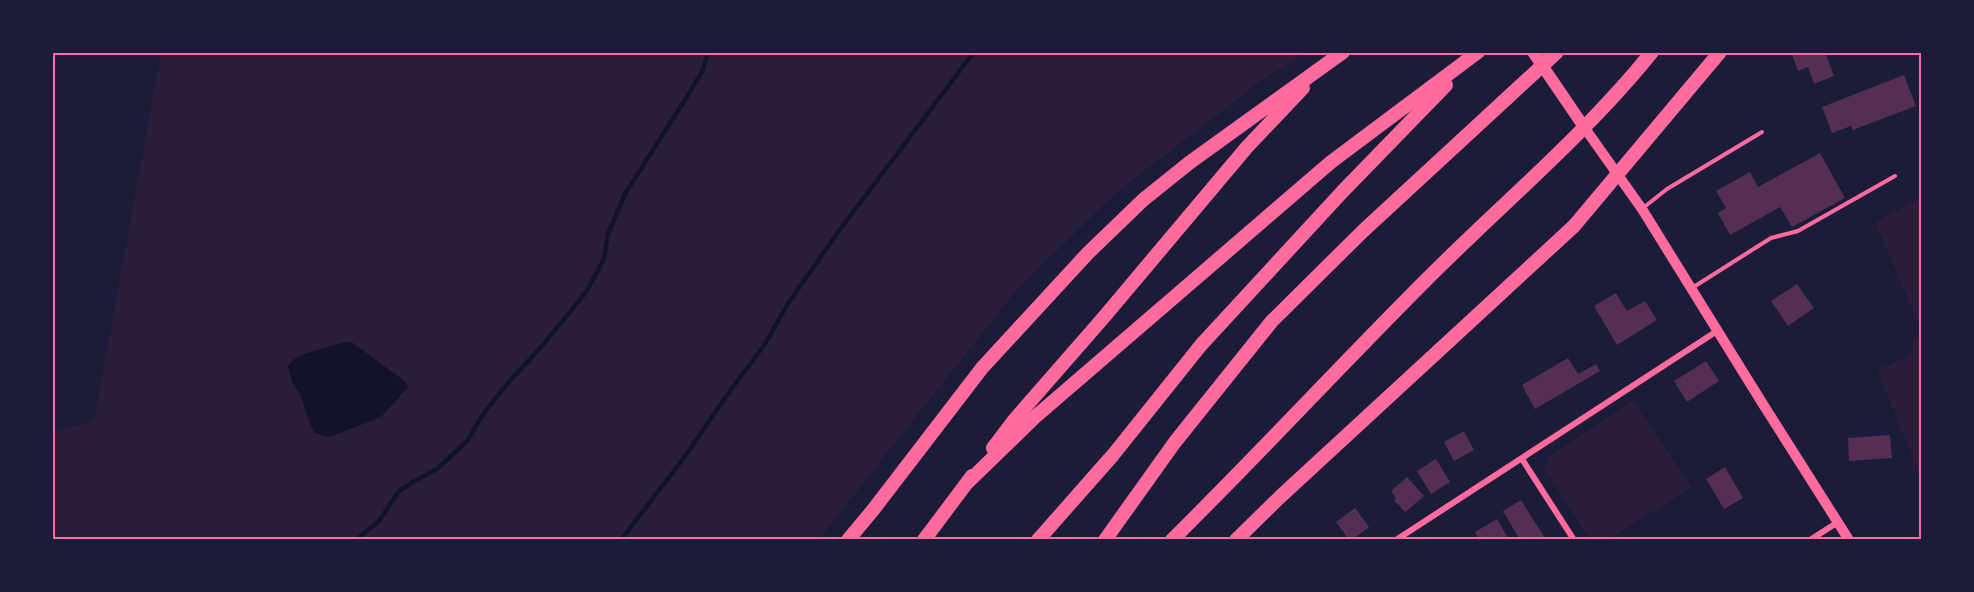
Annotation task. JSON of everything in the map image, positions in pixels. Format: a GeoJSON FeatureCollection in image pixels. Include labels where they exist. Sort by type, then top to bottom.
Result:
{"type":"FeatureCollection","features":[{"type":"Feature","properties":{"kind":"highway"},"geometry":{"type":"LineString","coordinates":[[848,540],[982,368],[1088,253],[1143,200],[1189,163],[1343,52]]}},
{"type":"Feature","properties":{"kind":"highway"},"geometry":{"type":"LineString","coordinates":[[1533,52],[1584,127]]}},
{"type":"Feature","properties":{"kind":"highway"},"geometry":{"type":"LineString","coordinates":[[1106,540],[1175,442],[1272,321],[1363,231],[1557,52]]}},
{"type":"Feature","properties":{"kind":"highway"},"geometry":{"type":"LineString","coordinates":[[1172,540],[1238,475],[1426,279],[1584,127],[1630,80],[1652,52]]}},
{"type":"Feature","properties":{"kind":"highway"},"geometry":{"type":"LineString","coordinates":[[1236,540],[1574,226],[1720,52]]}},
{"type":"Feature","properties":{"kind":"highway"},"geometry":{"type":"LineString","coordinates":[[968,482],[1035,417],[1331,162],[1475,55]]}},
{"type":"Feature","properties":{"kind":"highway"},"geometry":{"type":"LineString","coordinates":[[1038,540],[1113,455],[1201,345],[1344,191],[1475,55]]}},
{"type":"Feature","properties":{"kind":"highway"},"geometry":{"type":"LineString","coordinates":[[924,540],[1015,419],[1247,147],[1325,65]]}},
{"type":"Feature","properties":{"kind":"highway"},"geometry":{"type":"LineString","coordinates":[[1181,540],[1238,475]]}},
{"type":"Feature","properties":{"kind":"main road"},"geometry":{"type":"LineString","coordinates":[[1584,127],[1642,208],[1849,540]]}},
{"type":"Feature","properties":{"kind":"street"},"geometry":{"type":"LineString","coordinates":[[1396,540],[1717,331]]}},
{"type":"Feature","properties":{"kind":"street"},"geometry":{"type":"LineString","coordinates":[[1522,459],[1574,540]]}},
{"type":"Feature","properties":{"kind":"street"},"geometry":{"type":"LineString","coordinates":[[1810,540],[1838,522]]}},
{"type":"Feature","properties":{"kind":"lane"},"geometry":{"type":"LineString","coordinates":[[1642,208],[1667,189],[1762,132]]}},
{"type":"Feature","properties":{"kind":"lane"},"geometry":{"type":"LineString","coordinates":[[1691,288],[1771,238],[1797,231],[1895,176]]}},
{"type":"Feature","properties":{"kind":"shaded area"},"geometry":{"type":"Polygon","coordinates":[[[161,53],[1305,53],[1257,84],[1116,193],[1015,292],[819,539],[53,540],[53,433],[94,420],[161,53]],[[344,342],[301,356],[292,382],[300,394],[311,426],[329,437],[381,417],[353,343],[344,342]]]}},
{"type":"Feature","properties":{"kind":"shaded area"},"geometry":{"type":"Polygon","coordinates":[[[1921,198],[1921,329],[1875,222],[1921,198]]]}},
{"type":"Feature","properties":{"kind":"shaded area"},"geometry":{"type":"Polygon","coordinates":[[[1921,329],[1921,479],[1877,370],[1907,357],[1921,329]]]}},
{"type":"Feature","properties":{"kind":"shaded area"},"geometry":{"type":"Polygon","coordinates":[[[344,342],[353,343],[406,382],[408,387],[381,417],[329,437],[315,433],[300,394],[292,382],[288,366],[297,357],[344,342]]]}},
{"type":"Feature","properties":{"kind":"shaded area"},"geometry":{"type":"Polygon","coordinates":[[[1633,401],[1692,487],[1609,539],[1589,539],[1545,469],[1548,457],[1633,401]]]}},
{"type":"Feature","properties":{"kind":"building"},"geometry":{"type":"Polygon","coordinates":[[[1800,52],[1825,52],[1834,76],[1814,84],[1808,67],[1798,71],[1792,55],[1800,52]]]}},
{"type":"Feature","properties":{"kind":"building"},"geometry":{"type":"Polygon","coordinates":[[[1904,75],[1916,106],[1853,130],[1851,126],[1832,133],[1822,107],[1904,75]]]}},
{"type":"Feature","properties":{"kind":"building"},"geometry":{"type":"Polygon","coordinates":[[[1820,153],[1845,198],[1792,227],[1780,207],[1730,235],[1718,213],[1726,208],[1716,191],[1750,172],[1758,187],[1820,153]]]}},
{"type":"Feature","properties":{"kind":"building"},"geometry":{"type":"Polygon","coordinates":[[[1797,284],[1814,308],[1788,326],[1771,301],[1797,284]]]}},
{"type":"Feature","properties":{"kind":"building"},"geometry":{"type":"Polygon","coordinates":[[[1616,293],[1627,311],[1645,301],[1657,320],[1617,345],[1594,306],[1616,293]]]}},
{"type":"Feature","properties":{"kind":"building"},"geometry":{"type":"Polygon","coordinates":[[[1568,358],[1578,374],[1596,364],[1600,371],[1535,409],[1522,385],[1568,358]]]}},
{"type":"Feature","properties":{"kind":"building"},"geometry":{"type":"Polygon","coordinates":[[[1706,361],[1719,381],[1687,402],[1674,381],[1706,361]]]}},
{"type":"Feature","properties":{"kind":"building"},"geometry":{"type":"Polygon","coordinates":[[[1464,431],[1474,450],[1454,461],[1444,442],[1464,431]]]}},
{"type":"Feature","properties":{"kind":"building"},"geometry":{"type":"Polygon","coordinates":[[[1890,435],[1892,458],[1849,461],[1848,438],[1890,435]]]}},
{"type":"Feature","properties":{"kind":"building"},"geometry":{"type":"Polygon","coordinates":[[[1436,459],[1450,482],[1431,494],[1417,471],[1436,459]]]}},
{"type":"Feature","properties":{"kind":"building"},"geometry":{"type":"Polygon","coordinates":[[[1725,467],[1743,498],[1724,509],[1706,479],[1725,467]]]}},
{"type":"Feature","properties":{"kind":"building"},"geometry":{"type":"Polygon","coordinates":[[[1407,477],[1424,496],[1405,512],[1394,500],[1396,498],[1391,491],[1407,477]]]}},
{"type":"Feature","properties":{"kind":"building"},"geometry":{"type":"Polygon","coordinates":[[[1521,500],[1545,538],[1542,540],[1520,540],[1503,511],[1521,500]]]}},
{"type":"Feature","properties":{"kind":"building"},"geometry":{"type":"Polygon","coordinates":[[[1355,508],[1369,527],[1349,540],[1336,522],[1355,508]]]}},
{"type":"Feature","properties":{"kind":"building"},"geometry":{"type":"Polygon","coordinates":[[[1497,519],[1509,540],[1479,540],[1475,532],[1497,519]]]}},
{"type":"Feature","properties":{"kind":"waterway"},"geometry":{"type":"LineString","coordinates":[[356,540],[379,521],[399,491],[437,469],[468,440],[480,419],[505,386],[542,346],[587,291],[604,259],[608,234],[625,194],[703,70],[708,52]]}},
{"type":"Feature","properties":{"kind":"waterway"},"geometry":{"type":"LineString","coordinates":[[621,540],[686,455],[765,344],[787,305],[839,231],[974,52]]}}]}
